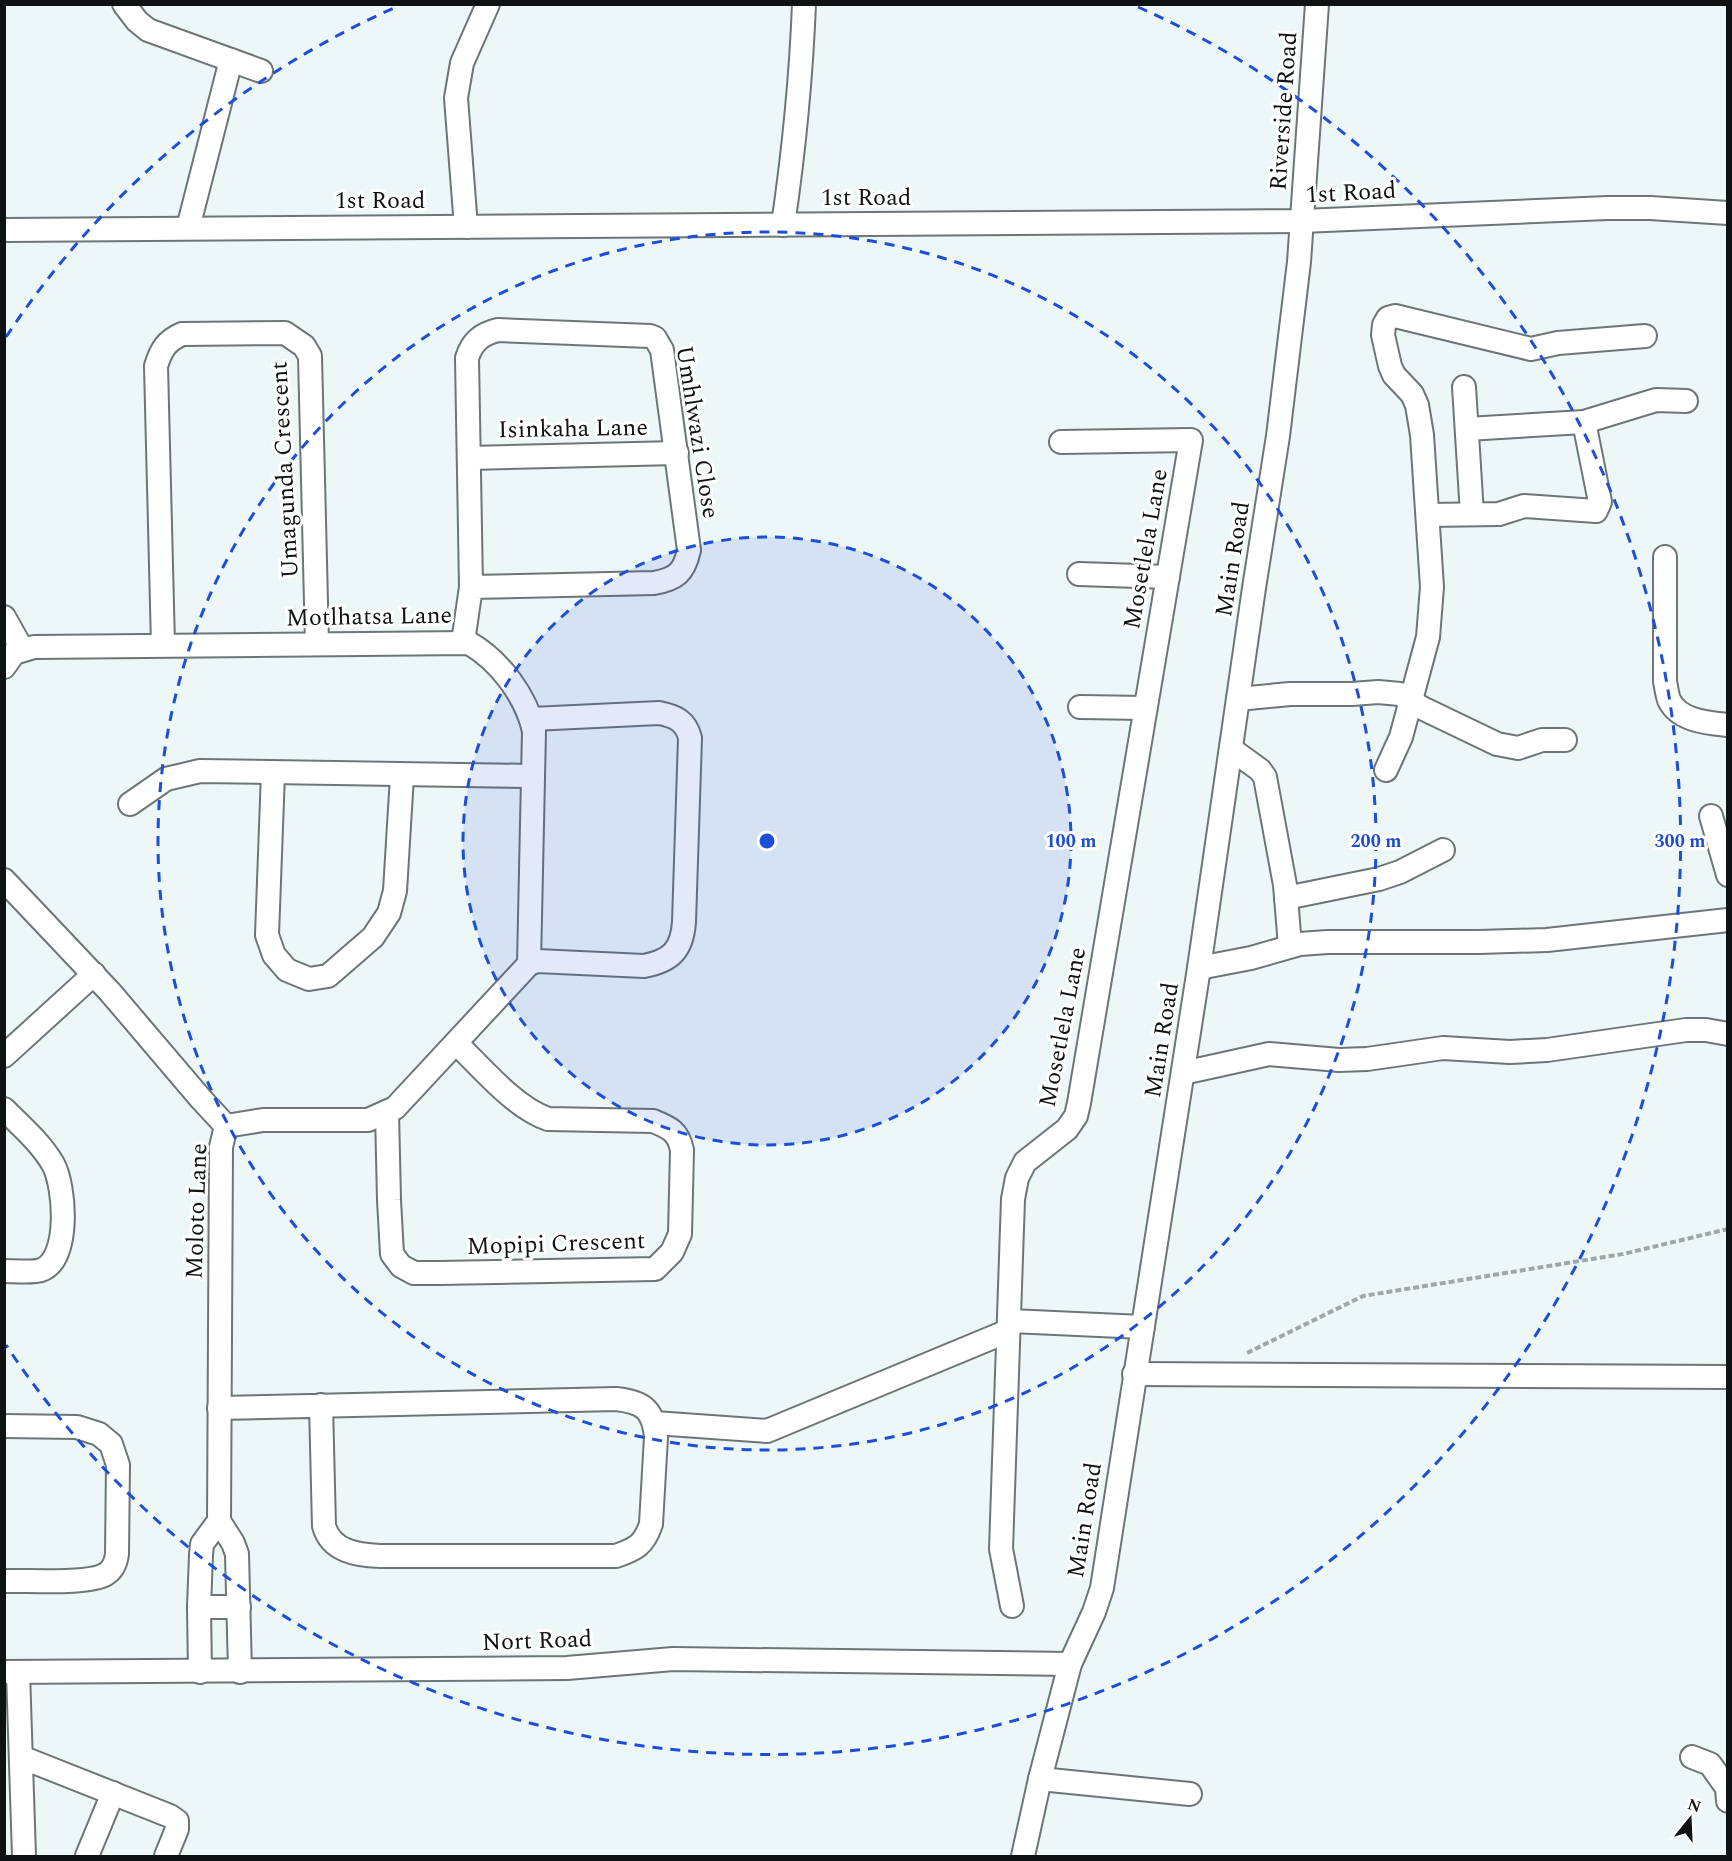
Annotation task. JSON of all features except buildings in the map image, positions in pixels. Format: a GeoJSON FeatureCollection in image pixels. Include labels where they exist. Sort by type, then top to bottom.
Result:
{"type":"FeatureCollection","features":[{"type":"Feature","properties":{"kind":"street"},"geometry":{"type":"LineString","coordinates":[[124,4],[137,21],[148,30],[261,71]]}},
{"type":"Feature","properties":{"kind":"street"},"geometry":{"type":"LineString","coordinates":[[466,226],[456,98],[462,63],[488,4]]}},
{"type":"Feature","properties":{"kind":"street"},"geometry":{"type":"LineString","coordinates":[[783,225],[794,157],[801,81],[804,4]]}},
{"type":"Feature","properties":{"kind":"street","name":"Riverside Road"},"geometry":{"type":"LineString","coordinates":[[1302,221],[1317,4]]}},
{"type":"Feature","properties":{"kind":"street"},"geometry":{"type":"LineString","coordinates":[[188,228],[231,60]]}},
{"type":"Feature","properties":{"kind":"street","name":"1st Road"},"geometry":{"type":"LineString","coordinates":[[4,230],[1302,221],[1572,209],[1650,208],[1728,213]]}},
{"type":"Feature","properties":{"kind":"street","name":"Main Road"},"geometry":{"type":"LineString","coordinates":[[1023,1857],[1040,1779],[1070,1664],[1094,1612],[1102,1588],[1183,1073],[1278,435],[1302,221]]}},
{"type":"Feature","properties":{"kind":"street"},"geometry":{"type":"LineString","coordinates":[[1386,770],[1401,737],[1428,637],[1432,587],[1422,435],[1417,405],[1412,394],[1394,375],[1390,366],[1383,335],[1384,325],[1388,318],[1395,316],[1405,318],[1531,349],[1558,343],[1645,336]]}},
{"type":"Feature","properties":{"kind":"street","name":"Umhlwazi Close"},"geometry":{"type":"LineString","coordinates":[[463,642],[471,587],[467,358],[470,350],[482,335],[498,330],[655,338],[662,350],[677,453],[689,550],[687,562],[675,576],[654,584],[471,587]]}},
{"type":"Feature","properties":{"kind":"street","name":"Umagunda Crescent"},"geometry":{"type":"LineString","coordinates":[[163,645],[156,366],[160,355],[171,339],[182,334],[285,333],[304,346],[310,356],[317,644]]}},
{"type":"Feature","properties":{"kind":"street"},"geometry":{"type":"LineString","coordinates":[[1464,387],[1472,514]]}},
{"type":"Feature","properties":{"kind":"street"},"geometry":{"type":"LineString","coordinates":[[1467,429],[1584,422],[1656,400],[1686,401]]}},
{"type":"Feature","properties":{"kind":"street"},"geometry":{"type":"LineString","coordinates":[[1428,515],[1499,514],[1524,506],[1596,511],[1600,502],[1584,422]]}},
{"type":"Feature","properties":{"kind":"street","name":"Mosetlela Lane"},"geometry":{"type":"LineString","coordinates":[[1012,1606],[1001,1550],[1013,1199],[1017,1178],[1025,1162],[1067,1129],[1076,1116],[1191,440],[1061,442]]}},
{"type":"Feature","properties":{"kind":"street","name":"Isinkaha Lane"},"geometry":{"type":"LineString","coordinates":[[469,458],[677,453]]}},
{"type":"Feature","properties":{"kind":"street"},"geometry":{"type":"LineString","coordinates":[[1665,556],[1665,681],[1669,700],[1678,711],[1690,718],[1711,724],[1728,725]]}},
{"type":"Feature","properties":{"kind":"street"},"geometry":{"type":"LineString","coordinates":[[1079,574],[1168,577]]}},
{"type":"Feature","properties":{"kind":"street"},"geometry":{"type":"LineString","coordinates":[[4,616],[22,649],[14,653],[4,668]]}},
{"type":"Feature","properties":{"kind":"street","name":"Motlhatsa Lane"},"geometry":{"type":"LineString","coordinates":[[22,649],[34,647],[463,642],[479,649],[518,692],[532,719],[534,731],[529,964]]}},
{"type":"Feature","properties":{"kind":"street"},"geometry":{"type":"LineString","coordinates":[[1238,699],[1290,694],[1378,692],[1400,694],[1422,708],[1497,744],[1518,748],[1542,740],[1565,740]]}},
{"type":"Feature","properties":{"kind":"street"},"geometry":{"type":"LineString","coordinates":[[1080,707],[1145,708]]}},
{"type":"Feature","properties":{"kind":"street"},"geometry":{"type":"LineString","coordinates":[[226,1126],[263,1120],[368,1120],[394,1108],[529,964],[537,961],[644,966],[668,959],[681,940],[684,922],[690,738],[686,726],[680,719],[659,713],[532,719]]}},
{"type":"Feature","properties":{"kind":"street"},"geometry":{"type":"LineString","coordinates":[[1231,749],[1260,770],[1265,777],[1286,898],[1290,946]]}},
{"type":"Feature","properties":{"kind":"street"},"geometry":{"type":"LineString","coordinates":[[130,804],[166,779],[200,771],[402,776],[533,776]]}},
{"type":"Feature","properties":{"kind":"street"},"geometry":{"type":"LineString","coordinates":[[273,773],[267,935],[274,955],[287,969],[309,979],[328,976],[373,937],[389,913],[395,891],[402,776]]}},
{"type":"Feature","properties":{"kind":"street"},"geometry":{"type":"LineString","coordinates":[[1711,816],[1728,875]]}},
{"type":"Feature","properties":{"kind":"street"},"geometry":{"type":"LineString","coordinates":[[1286,898],[1389,876],[1443,850]]}},
{"type":"Feature","properties":{"kind":"street","name":"Moloto Lane"},"geometry":{"type":"LineString","coordinates":[[4,880],[94,974],[226,1126],[221,1147],[219,1521]]}},
{"type":"Feature","properties":{"kind":"street"},"geometry":{"type":"LineString","coordinates":[[1199,968],[1290,946],[1327,942],[1547,940],[1728,920]]}},
{"type":"Feature","properties":{"kind":"street"},"geometry":{"type":"LineString","coordinates":[[4,1056],[94,974]]}},
{"type":"Feature","properties":{"kind":"street"},"geometry":{"type":"LineString","coordinates":[[1183,1073],[1269,1054],[1339,1060],[1366,1059],[1443,1048],[1492,1052],[1547,1050],[1686,1030],[1706,1030],[1728,1034]]}},
{"type":"Feature","properties":{"kind":"street","name":"Mopipi Crescent"},"geometry":{"type":"LineString","coordinates":[[387,1112],[388,1200],[392,1254],[401,1266],[414,1273],[655,1269],[672,1252],[680,1234],[682,1150],[680,1138],[669,1128],[653,1121],[549,1119],[537,1115],[524,1107],[456,1043]]}},
{"type":"Feature","properties":{"kind":"street"},"geometry":{"type":"LineString","coordinates":[[4,1109],[32,1137],[53,1163],[60,1181],[63,1233],[60,1249],[42,1270],[4,1271]]}},
{"type":"Feature","properties":{"kind":"street"},"geometry":{"type":"LineString","coordinates":[[655,1423],[767,1431],[1009,1326],[1143,1327]]}},
{"type":"Feature","properties":{"kind":"street"},"geometry":{"type":"LineString","coordinates":[[1134,1374],[1728,1377]]}},
{"type":"Feature","properties":{"kind":"street"},"geometry":{"type":"LineString","coordinates":[[219,1408],[321,1405],[616,1399],[629,1400],[642,1405],[650,1413],[655,1423],[651,1524],[648,1533],[634,1550],[616,1556],[361,1555],[347,1551],[327,1538],[324,1526],[321,1405]]}},
{"type":"Feature","properties":{"kind":"street"},"geometry":{"type":"LineString","coordinates":[[4,1426],[77,1427],[99,1434],[111,1444],[118,1465],[115,1565],[106,1574],[89,1580],[4,1581]]}},
{"type":"Feature","properties":{"kind":"street"},"geometry":{"type":"LineString","coordinates":[[200,1672],[199,1607],[202,1545],[219,1521],[237,1554],[240,1672]]}},
{"type":"Feature","properties":{"kind":"street"},"geometry":{"type":"LineString","coordinates":[[199,1607],[239,1607]]}},
{"type":"Feature","properties":{"kind":"street","name":"Nort Road"},"geometry":{"type":"LineString","coordinates":[[11,1672],[567,1668],[673,1659],[1070,1664]]}},
{"type":"Feature","properties":{"kind":"street"},"geometry":{"type":"LineString","coordinates":[[11,1672],[21,1757],[24,1857]]}},
{"type":"Feature","properties":{"kind":"street"},"geometry":{"type":"LineString","coordinates":[[1692,1756],[1710,1764],[1727,1788],[1728,1801]]}},
{"type":"Feature","properties":{"kind":"street"},"geometry":{"type":"LineString","coordinates":[[21,1757],[170,1816],[177,1821],[177,1829],[166,1857]]}},
{"type":"Feature","properties":{"kind":"street"},"geometry":{"type":"LineString","coordinates":[[1040,1779],[1190,1794]]}},
{"type":"Feature","properties":{"kind":"street"},"geometry":{"type":"LineString","coordinates":[[87,1857],[113,1793]]}},
{"type":"Feature","properties":{"kind":"path"},"geometry":{"type":"LineString","coordinates":[[1242,1356],[1363,1296],[1623,1254],[1728,1229]]}}]}
